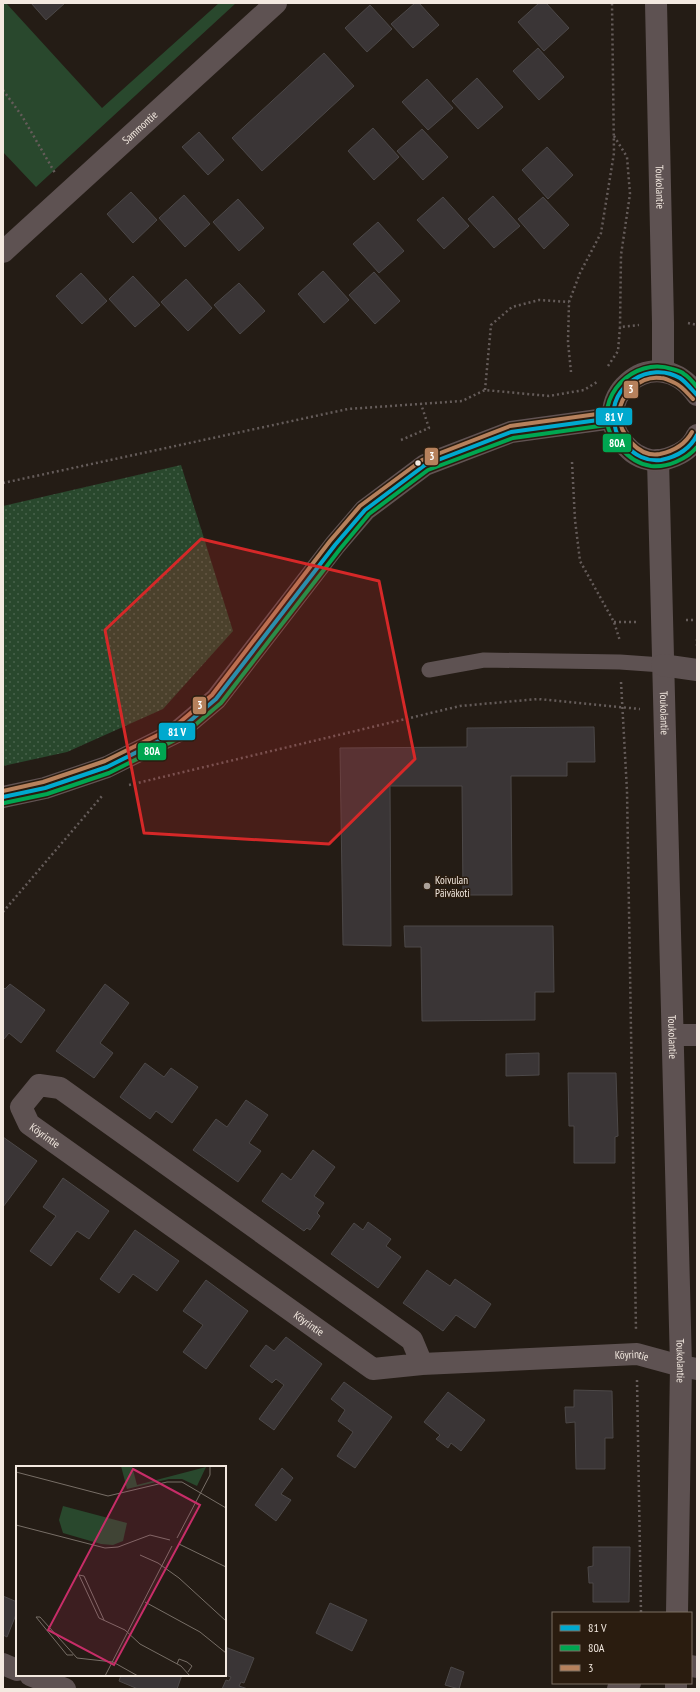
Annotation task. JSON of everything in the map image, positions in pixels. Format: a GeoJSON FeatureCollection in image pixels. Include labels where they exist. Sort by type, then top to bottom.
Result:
{"type":"FeatureCollection","features":[{"type":"Feature","properties":{"kind":"main road"},"geometry":{"type":"LineString","coordinates":[[697,395],[689,384],[677,375],[663,372],[647,372],[633,378],[622,389],[615,402],[613,418],[616,431],[622,443],[632,452],[645,458],[658,460],[673,458],[686,450],[697,435]]}},
{"type":"Feature","properties":{"kind":"main road"},"geometry":{"type":"LineString","coordinates":[[3,798],[45,788],[107,767],[177,732],[216,699],[335,545],[365,510],[425,465],[511,432],[613,418]]}},
{"type":"Feature","properties":{"kind":"street","name":"Sammontie"},"geometry":{"type":"LineString","coordinates":[[3,252],[276,3]]}},
{"type":"Feature","properties":{"kind":"street","name":"Toukolantie"},"geometry":{"type":"LineString","coordinates":[[656,3],[663,372]]}},
{"type":"Feature","properties":{"kind":"street","name":"Toukolantie"},"geometry":{"type":"LineString","coordinates":[[658,460],[663,712],[673,1035],[689,1368],[677,1612]]}},
{"type":"Feature","properties":{"kind":"street"},"geometry":{"type":"LineString","coordinates":[[662,665],[696,670]]}},
{"type":"Feature","properties":{"kind":"street"},"geometry":{"type":"LineString","coordinates":[[673,1035],[697,1035]]}},
{"type":"Feature","properties":{"kind":"street","name":"Köyrintie"},"geometry":{"type":"LineString","coordinates":[[422,1364],[412,1340],[60,1088],[39,1085],[20,1107],[29,1124],[373,1369],[422,1364],[637,1354],[689,1368]]}},
{"type":"Feature","properties":{"kind":"street"},"geometry":{"type":"LineString","coordinates":[[3,1664],[16,1670]]}},
{"type":"Feature","properties":{"kind":"street"},"geometry":{"type":"LineString","coordinates":[[32,1676],[65,1689]]}},
{"type":"Feature","properties":{"kind":"street"},"geometry":{"type":"LineString","coordinates":[[618,1689],[628,1684]]}},
{"type":"Feature","properties":{"kind":"lane"},"geometry":{"type":"LineString","coordinates":[[429,670],[484,660],[620,662],[662,665]]}},
{"type":"Feature","properties":{"kind":"path"},"geometry":{"type":"LineString","coordinates":[[571,372],[568,342],[569,302],[580,273],[601,233],[614,153],[612,3]]}},
{"type":"Feature","properties":{"kind":"path"},"geometry":{"type":"LineString","coordinates":[[3,90],[22,116],[59,178]]}},
{"type":"Feature","properties":{"kind":"path"},"geometry":{"type":"LineString","coordinates":[[607,368],[618,351],[620,327],[621,255],[630,194],[627,157],[614,136]]}},
{"type":"Feature","properties":{"kind":"path"},"geometry":{"type":"LineString","coordinates":[[485,390],[491,325],[512,307],[539,300],[569,302]]}},
{"type":"Feature","properties":{"kind":"path"},"geometry":{"type":"LineString","coordinates":[[620,327],[663,323],[691,323],[697,325]]}},
{"type":"Feature","properties":{"kind":"path"},"geometry":{"type":"LineString","coordinates":[[3,483],[348,409],[462,401],[485,390],[549,396],[584,390],[599,380]]}},
{"type":"Feature","properties":{"kind":"path"},"geometry":{"type":"LineString","coordinates":[[401,440],[429,428],[421,404]]}},
{"type":"Feature","properties":{"kind":"path"},"geometry":{"type":"LineString","coordinates":[[572,462],[575,520],[580,561],[614,622],[621,644],[620,662],[627,791],[641,1612]]}},
{"type":"Feature","properties":{"kind":"path"},"geometry":{"type":"LineString","coordinates":[[696,670],[697,639]]}},
{"type":"Feature","properties":{"kind":"path"},"geometry":{"type":"LineString","coordinates":[[121,787],[460,706],[538,699],[663,712]]}},
{"type":"Feature","properties":{"kind":"path"},"geometry":{"type":"LineString","coordinates":[[3,912],[106,791],[98,793]]}},
{"type":"Feature","properties":{"kind":"highlighted area"},"geometry":{"type":"Polygon","coordinates":[[[201,539],[379,581],[415,759],[329,844],[144,833],[105,630],[201,539]]]}},
{"type":"Feature","properties":{"kind":"green space"},"geometry":{"type":"Polygon","coordinates":[[[3,3],[6,3],[102,108],[219,3],[236,3],[36,187],[3,152],[3,3]]]}},
{"type":"Feature","properties":{"kind":"green space"},"geometry":{"type":"Polygon","coordinates":[[[181,465],[233,631],[163,709],[67,752],[3,766],[3,506],[181,465]]]}},
{"type":"Feature","properties":{"kind":"building"},"geometry":{"type":"Polygon","coordinates":[[[31,3],[65,3],[46,20],[31,3]]]}},
{"type":"Feature","properties":{"kind":"building"},"geometry":{"type":"Polygon","coordinates":[[[415,3],[419,3],[439,25],[413,48],[391,24],[415,3]]]}},
{"type":"Feature","properties":{"kind":"building"},"geometry":{"type":"Polygon","coordinates":[[[539,3],[546,3],[569,28],[544,51],[518,22],[539,3]]]}},
{"type":"Feature","properties":{"kind":"building"},"geometry":{"type":"Polygon","coordinates":[[[370,5],[392,29],[367,52],[345,28],[370,5]]]}},
{"type":"Feature","properties":{"kind":"building"},"geometry":{"type":"Polygon","coordinates":[[[538,48],[564,77],[539,100],[513,71],[538,48]]]}},
{"type":"Feature","properties":{"kind":"building"},"geometry":{"type":"Polygon","coordinates":[[[324,53],[354,86],[262,171],[232,138],[324,53]]]}},
{"type":"Feature","properties":{"kind":"building"},"geometry":{"type":"Polygon","coordinates":[[[477,78],[503,107],[478,129],[452,101],[477,78]]]}},
{"type":"Feature","properties":{"kind":"building"},"geometry":{"type":"Polygon","coordinates":[[[427,79],[453,108],[428,130],[402,102],[427,79]]]}},
{"type":"Feature","properties":{"kind":"building"},"geometry":{"type":"Polygon","coordinates":[[[373,128],[399,157],[374,180],[348,151],[373,128]]]}},
{"type":"Feature","properties":{"kind":"building"},"geometry":{"type":"Polygon","coordinates":[[[422,129],[448,157],[423,180],[397,151],[422,129]]]}},
{"type":"Feature","properties":{"kind":"building"},"geometry":{"type":"Polygon","coordinates":[[[199,132],[224,160],[208,175],[182,147],[199,132]]]}},
{"type":"Feature","properties":{"kind":"building"},"geometry":{"type":"Polygon","coordinates":[[[547,147],[573,175],[548,199],[522,170],[547,147]]]}},
{"type":"Feature","properties":{"kind":"building"},"geometry":{"type":"Polygon","coordinates":[[[131,192],[157,220],[133,243],[107,214],[131,192]]]}},
{"type":"Feature","properties":{"kind":"building"},"geometry":{"type":"Polygon","coordinates":[[[184,195],[210,224],[185,247],[159,218],[184,195]]]}},
{"type":"Feature","properties":{"kind":"building"},"geometry":{"type":"Polygon","coordinates":[[[493,196],[520,226],[494,248],[468,219],[493,196]]]}},
{"type":"Feature","properties":{"kind":"building"},"geometry":{"type":"Polygon","coordinates":[[[443,197],[469,226],[444,249],[417,220],[443,197]]]}},
{"type":"Feature","properties":{"kind":"building"},"geometry":{"type":"Polygon","coordinates":[[[543,197],[569,225],[544,249],[518,219],[543,197]]]}},
{"type":"Feature","properties":{"kind":"building"},"geometry":{"type":"Polygon","coordinates":[[[238,199],[264,228],[239,251],[213,222],[238,199]]]}},
{"type":"Feature","properties":{"kind":"building"},"geometry":{"type":"Polygon","coordinates":[[[378,222],[404,251],[379,273],[353,244],[378,222]]]}},
{"type":"Feature","properties":{"kind":"building"},"geometry":{"type":"Polygon","coordinates":[[[323,271],[349,300],[324,323],[298,294],[323,271]]]}},
{"type":"Feature","properties":{"kind":"building"},"geometry":{"type":"Polygon","coordinates":[[[374,272],[400,301],[375,324],[349,295],[374,272]]]}},
{"type":"Feature","properties":{"kind":"building"},"geometry":{"type":"Polygon","coordinates":[[[81,273],[107,301],[82,324],[56,296],[81,273]]]}},
{"type":"Feature","properties":{"kind":"building"},"geometry":{"type":"Polygon","coordinates":[[[133,276],[160,305],[135,327],[109,299],[133,276]]]}},
{"type":"Feature","properties":{"kind":"building"},"geometry":{"type":"Polygon","coordinates":[[[186,279],[212,308],[188,331],[161,302],[186,279]]]}},
{"type":"Feature","properties":{"kind":"building"},"geometry":{"type":"Polygon","coordinates":[[[239,283],[265,311],[240,334],[214,305],[239,283]]]}},
{"type":"Feature","properties":{"kind":"building"},"geometry":{"type":"Polygon","coordinates":[[[594,727],[595,762],[567,762],[567,776],[511,776],[512,895],[463,895],[462,786],[390,786],[391,946],[343,945],[340,748],[467,747],[467,728],[594,727]]]}},
{"type":"Feature","properties":{"kind":"building"},"geometry":{"type":"Polygon","coordinates":[[[404,926],[553,926],[554,992],[535,992],[535,1020],[422,1021],[421,947],[405,947],[404,926]]]}},
{"type":"Feature","properties":{"kind":"building"},"geometry":{"type":"Polygon","coordinates":[[[10,984],[45,1010],[21,1043],[9,1033],[4,1039],[3,1038],[3,987],[5,989],[10,984]]]}},
{"type":"Feature","properties":{"kind":"building"},"geometry":{"type":"Polygon","coordinates":[[[105,984],[129,1003],[100,1043],[113,1053],[94,1078],[56,1051],[105,984]]]}},
{"type":"Feature","properties":{"kind":"building"},"geometry":{"type":"Polygon","coordinates":[[[539,1053],[539,1075],[506,1076],[506,1054],[539,1053]]]}},
{"type":"Feature","properties":{"kind":"building"},"geometry":{"type":"Polygon","coordinates":[[[145,1063],[164,1077],[171,1068],[198,1087],[172,1123],[156,1111],[150,1119],[120,1097],[145,1063]]]}},
{"type":"Feature","properties":{"kind":"building"},"geometry":{"type":"Polygon","coordinates":[[[568,1073],[616,1073],[618,1136],[615,1137],[615,1163],[574,1163],[574,1126],[569,1126],[568,1073]]]}},
{"type":"Feature","properties":{"kind":"building"},"geometry":{"type":"Polygon","coordinates":[[[246,1100],[268,1115],[249,1143],[261,1151],[238,1182],[193,1150],[216,1119],[227,1127],[246,1100]]]}},
{"type":"Feature","properties":{"kind":"building"},"geometry":{"type":"Polygon","coordinates":[[[3,1137],[37,1161],[3,1207],[3,1137]]]}},
{"type":"Feature","properties":{"kind":"building"},"geometry":{"type":"Polygon","coordinates":[[[313,1150],[335,1167],[314,1196],[324,1203],[317,1213],[320,1216],[310,1230],[307,1228],[304,1231],[262,1201],[282,1173],[291,1180],[313,1150]]]}},
{"type":"Feature","properties":{"kind":"building"},"geometry":{"type":"Polygon","coordinates":[[[63,1178],[109,1211],[89,1239],[77,1231],[51,1266],[30,1251],[56,1216],[43,1207],[63,1178]]]}},
{"type":"Feature","properties":{"kind":"building"},"geometry":{"type":"Polygon","coordinates":[[[368,1222],[391,1239],[386,1246],[401,1257],[378,1288],[331,1254],[354,1223],[363,1230],[368,1222]]]}},
{"type":"Feature","properties":{"kind":"building"},"geometry":{"type":"Polygon","coordinates":[[[135,1230],[179,1261],[157,1291],[133,1274],[119,1293],[100,1279],[135,1230]]]}},
{"type":"Feature","properties":{"kind":"building"},"geometry":{"type":"Polygon","coordinates":[[[427,1270],[450,1286],[455,1279],[491,1304],[475,1328],[456,1315],[443,1331],[403,1303],[427,1270]]]}},
{"type":"Feature","properties":{"kind":"building"},"geometry":{"type":"Polygon","coordinates":[[[206,1280],[248,1311],[206,1369],[183,1352],[203,1325],[183,1311],[206,1280]]]}},
{"type":"Feature","properties":{"kind":"building"},"geometry":{"type":"Polygon","coordinates":[[[286,1337],[322,1364],[274,1430],[259,1419],[284,1385],[276,1379],[272,1383],[250,1366],[266,1345],[274,1351],[286,1337]]]}},
{"type":"Feature","properties":{"kind":"building"},"geometry":{"type":"Polygon","coordinates":[[[344,1382],[392,1417],[355,1468],[337,1456],[353,1432],[338,1421],[345,1410],[331,1399],[344,1382]]]}},
{"type":"Feature","properties":{"kind":"building"},"geometry":{"type":"Polygon","coordinates":[[[574,1390],[612,1391],[613,1438],[605,1438],[605,1469],[576,1469],[575,1422],[566,1423],[565,1407],[574,1407],[574,1390]]]}},
{"type":"Feature","properties":{"kind":"building"},"geometry":{"type":"Polygon","coordinates":[[[448,1392],[485,1420],[461,1451],[451,1443],[448,1448],[436,1439],[440,1435],[424,1422],[448,1392]]]}},
{"type":"Feature","properties":{"kind":"building"},"geometry":{"type":"Polygon","coordinates":[[[282,1468],[293,1478],[281,1494],[291,1500],[276,1521],[255,1505],[282,1468]]]}},
{"type":"Feature","properties":{"kind":"building"},"geometry":{"type":"Polygon","coordinates":[[[593,1547],[630,1547],[629,1602],[593,1602],[593,1583],[589,1583],[588,1567],[593,1566],[593,1547]]]}},
{"type":"Feature","properties":{"kind":"building"},"geometry":{"type":"Polygon","coordinates":[[[3,1596],[16,1602],[16,1614],[7,1637],[3,1635],[3,1596]]]}},
{"type":"Feature","properties":{"kind":"building"},"geometry":{"type":"Polygon","coordinates":[[[330,1603],[367,1620],[352,1651],[316,1633],[330,1603]]]}},
{"type":"Feature","properties":{"kind":"building"},"geometry":{"type":"Polygon","coordinates":[[[226,1647],[254,1658],[244,1683],[241,1682],[239,1686],[248,1689],[222,1689],[226,1680],[229,1681],[231,1677],[226,1675],[226,1647]]]}},
{"type":"Feature","properties":{"kind":"building"},"geometry":{"type":"Polygon","coordinates":[[[451,1667],[464,1672],[459,1689],[445,1685],[451,1667]]]}},
{"type":"Feature","properties":{"kind":"building"},"geometry":{"type":"Polygon","coordinates":[[[121,1676],[182,1676],[177,1689],[138,1689],[119,1681],[121,1676]]]}},
{"type":"Feature","properties":{"kind":"transit line","name":"80A"},"geometry":{"type":"LineString","coordinates":[[697,387],[681,372],[658,367],[644,368],[631,374],[620,383],[612,394],[608,407],[607,421],[614,440],[623,451],[634,460],[642,464],[664,466],[682,459],[697,447]]}},
{"type":"Feature","properties":{"kind":"transit line"},"geometry":{"type":"LineString","coordinates":[[697,395],[680,378],[668,373],[656,372],[644,374],[624,387],[614,408],[614,421],[618,434],[633,452],[646,459],[661,460],[672,457],[682,452],[691,444],[697,435]]}},
{"type":"Feature","properties":{"kind":"transit line","name":"3"},"geometry":{"type":"LineString","coordinates":[[692,432],[682,444],[674,449],[660,454],[652,454],[638,448],[626,436],[622,429],[619,414],[620,407],[627,393],[639,383],[653,378],[664,378],[678,384],[693,399]]}},
{"type":"Feature","properties":{"kind":"transit line","name":"3"},"geometry":{"type":"LineString","coordinates":[[3,791],[43,782],[105,761],[174,727],[212,695],[330,541],[360,506],[422,460],[510,426],[612,412]]}},
{"type":"Feature","properties":{"kind":"transit line"},"geometry":{"type":"LineString","coordinates":[[3,797],[45,788],[107,767],[177,732],[216,699],[335,545],[365,510],[425,465],[511,432],[613,418]]}},
{"type":"Feature","properties":{"kind":"transit line","name":"80A"},"geometry":{"type":"LineString","coordinates":[[4,803],[47,794],[109,773],[181,737],[221,703],[340,549],[369,514],[428,470],[513,438],[614,424]]}},
{"type":"Feature","properties":{"kind":"place","name":"Koivulan Päiväkoti"},"geometry":{"type":"Point","coordinates":[427,886]}}]}
